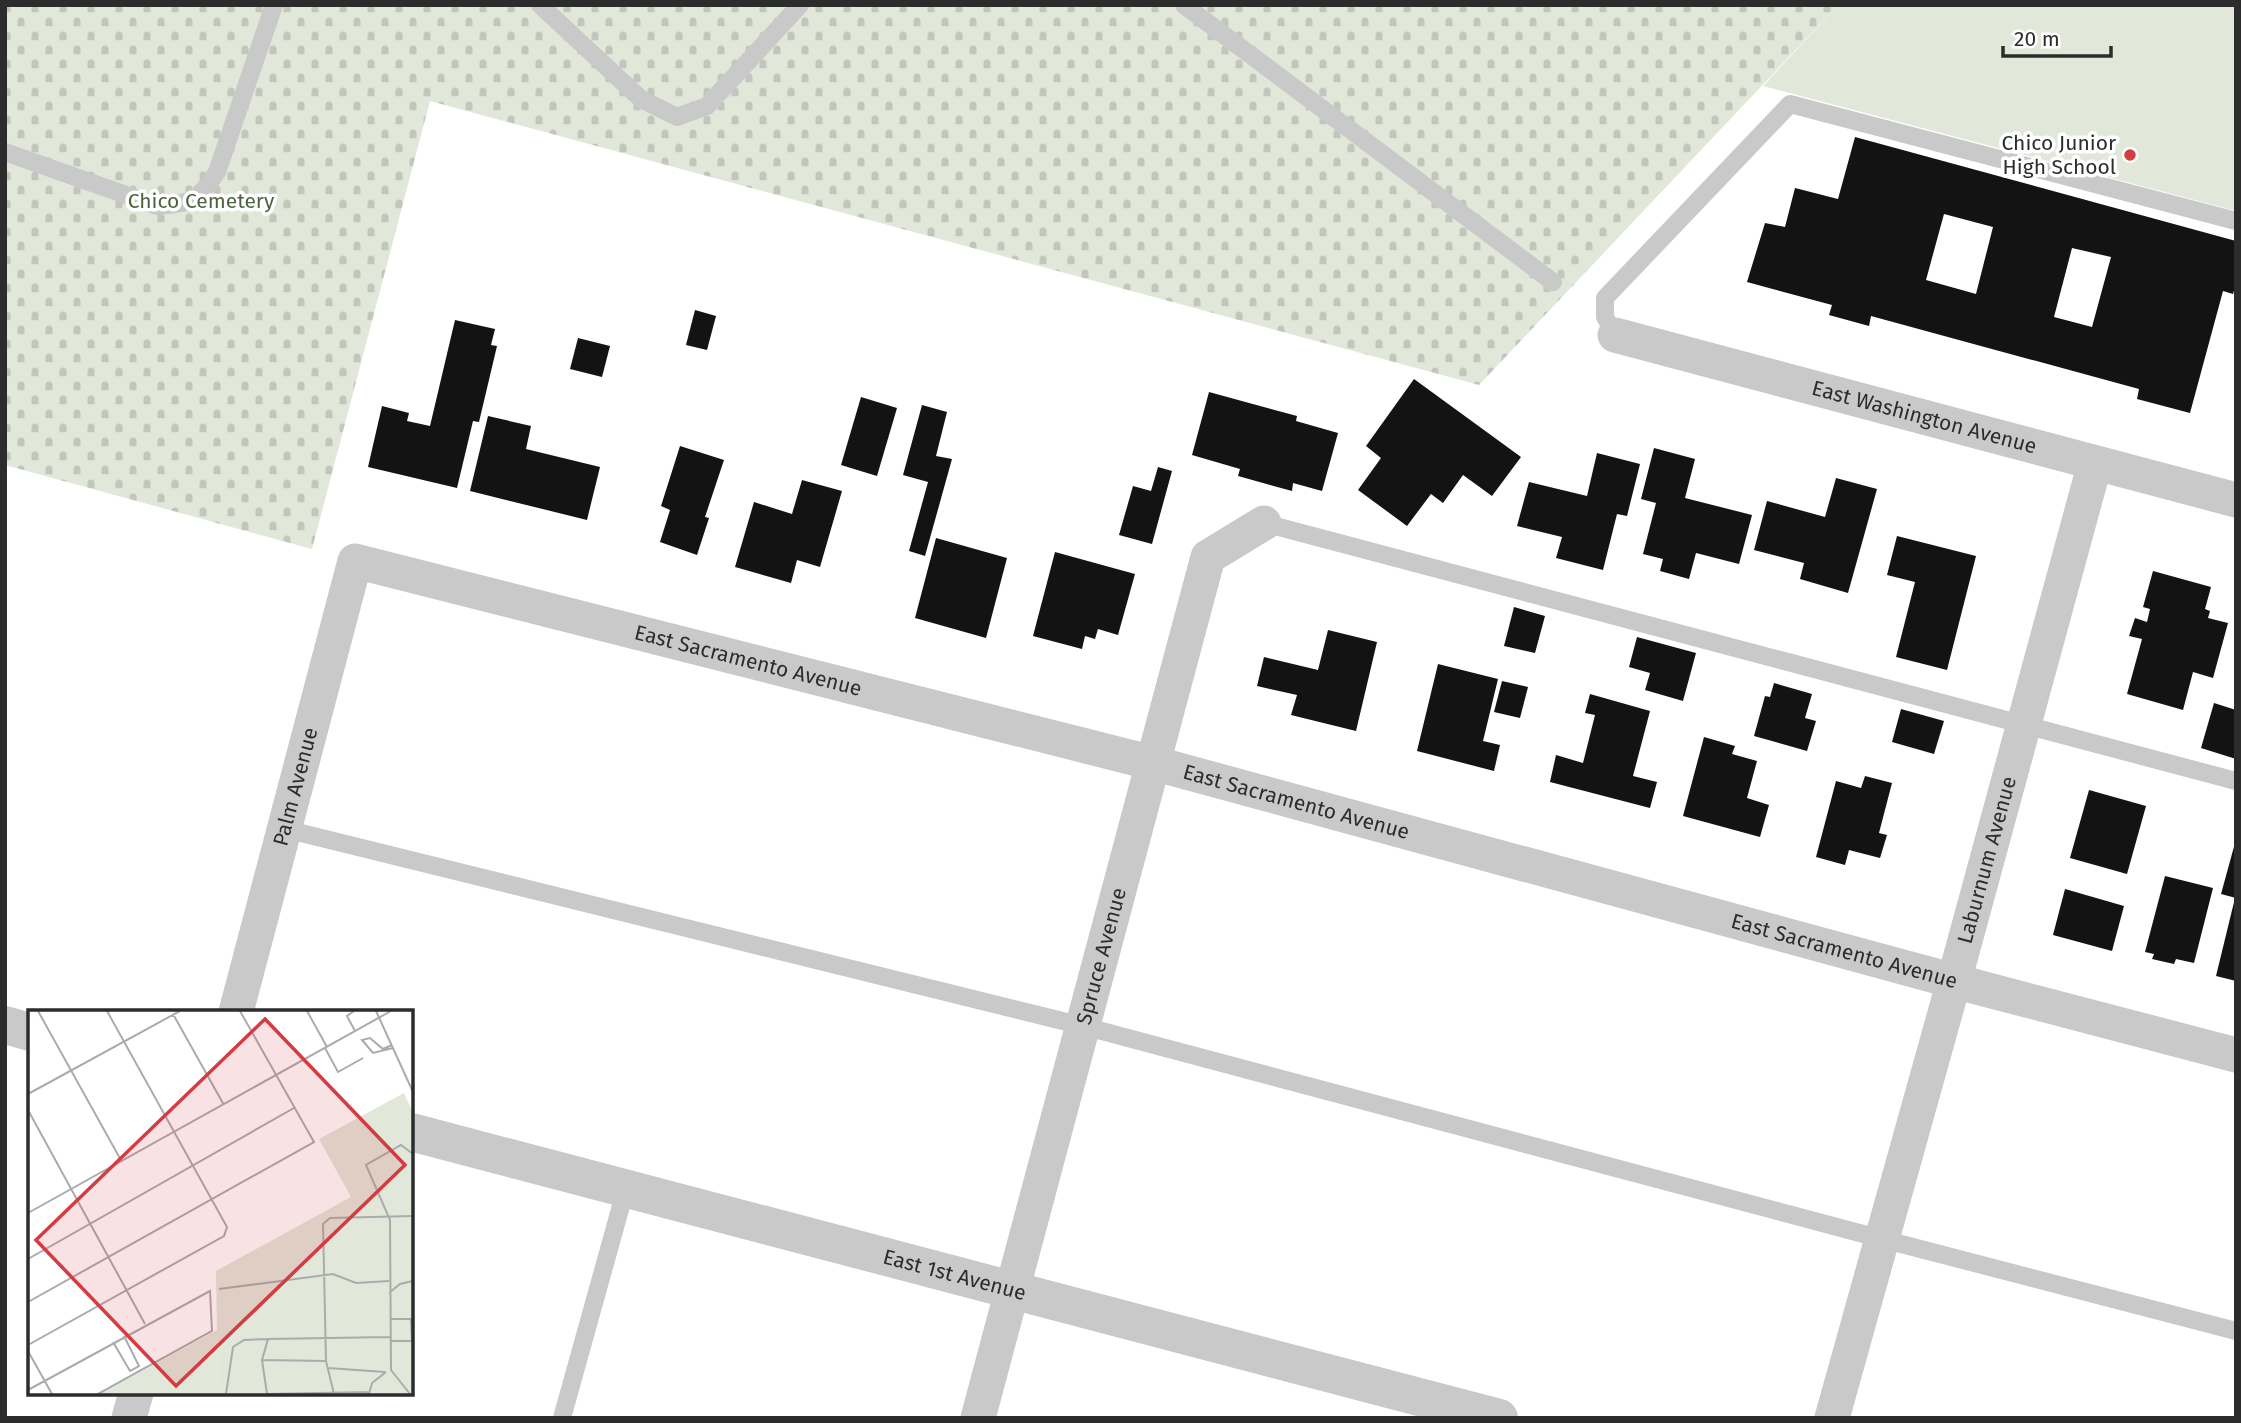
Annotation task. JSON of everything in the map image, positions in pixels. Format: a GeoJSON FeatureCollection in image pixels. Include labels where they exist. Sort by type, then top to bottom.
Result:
{"type":"FeatureCollection","features":[{"type":"Feature","properties":{"kind":"street","name":"East Washington Avenue"},"geometry":{"type":"LineString","coordinates":[[1615,335],[2236,500]]}},
{"type":"Feature","properties":{"kind":"street","name":"Laburnum Avenue"},"geometry":{"type":"LineString","coordinates":[[1832,1418],[2095,463]]}},
{"type":"Feature","properties":{"kind":"street","name":"Spruce Avenue"},"geometry":{"type":"LineString","coordinates":[[978,1418],[1208,557],[1264,523]]}},
{"type":"Feature","properties":{"kind":"street","name":"East Sacramento Avenue"},"geometry":{"type":"LineString","coordinates":[[355,561],[1153,763],[2236,1055]]}},
{"type":"Feature","properties":{"kind":"street","name":"Palm Avenue"},"geometry":{"type":"LineString","coordinates":[[237,1010],[355,561]]}},
{"type":"Feature","properties":{"kind":"street"},"geometry":{"type":"LineString","coordinates":[[5,1025],[28,1031]]}},
{"type":"Feature","properties":{"kind":"street","name":"East 1st Avenue"},"geometry":{"type":"LineString","coordinates":[[413,1133],[1012,1290],[1417,1407],[1499,1418]]}},
{"type":"Feature","properties":{"kind":"street"},"geometry":{"type":"LineString","coordinates":[[129,1418],[135,1395]]}},
{"type":"Feature","properties":{"kind":"lane"},"geometry":{"type":"LineString","coordinates":[[5,152],[158,206],[184,204],[201,194],[217,172],[274,5]]}},
{"type":"Feature","properties":{"kind":"lane"},"geometry":{"type":"LineString","coordinates":[[540,5],[641,99],[677,117],[707,106],[800,5]]}},
{"type":"Feature","properties":{"kind":"lane"},"geometry":{"type":"LineString","coordinates":[[1184,5],[1553,282]]}},
{"type":"Feature","properties":{"kind":"lane"},"geometry":{"type":"LineString","coordinates":[[1615,335],[1605,317],[1605,298],[1790,104],[2236,221]]}},
{"type":"Feature","properties":{"kind":"lane"},"geometry":{"type":"LineString","coordinates":[[1264,523],[2236,781]]}},
{"type":"Feature","properties":{"kind":"lane"},"geometry":{"type":"LineString","coordinates":[[285,829],[1083,1026],[2236,1331]]}},
{"type":"Feature","properties":{"kind":"lane"},"geometry":{"type":"LineString","coordinates":[[562,1418],[626,1188]]}},
{"type":"Feature","properties":{"kind":"green space","name":"Chico Cemetery"},"geometry":{"type":"Polygon","coordinates":[[[5,5],[1838,5],[1479,385],[430,101],[312,549],[5,465],[5,5]]]}},
{"type":"Feature","properties":{"kind":"green space","name":"Chico Junior High School"},"geometry":{"type":"Polygon","coordinates":[[[1838,5],[2236,5],[2236,211],[1763,86],[1838,5]]]}},
{"type":"Feature","properties":{"kind":"building"},"geometry":{"type":"Polygon","coordinates":[[[1855,137],[2236,241],[2236,284],[2233,294],[2223,291],[2190,413],[2137,399],[2139,389],[1871,316],[1869,326],[1829,315],[1832,305],[1747,282],[1765,223],[1785,227],[1795,188],[1838,199],[1855,137]],[[1944,214],[1926,280],[1976,294],[1993,227],[1944,214]],[[2072,248],[2054,317],[2092,327],[2111,257],[2072,248]]]}},
{"type":"Feature","properties":{"kind":"building"},"geometry":{"type":"Polygon","coordinates":[[[695,310],[716,316],[707,350],[686,345],[695,310]]]}},
{"type":"Feature","properties":{"kind":"building"},"geometry":{"type":"Polygon","coordinates":[[[455,320],[495,329],[491,345],[497,346],[479,422],[473,421],[457,488],[368,467],[382,406],[409,413],[407,421],[430,426],[455,320]]]}},
{"type":"Feature","properties":{"kind":"building"},"geometry":{"type":"Polygon","coordinates":[[[578,338],[610,346],[602,377],[570,369],[578,338]]]}},
{"type":"Feature","properties":{"kind":"building"},"geometry":{"type":"Polygon","coordinates":[[[1414,379],[1521,457],[1492,496],[1463,475],[1443,503],[1431,494],[1407,526],[1358,490],[1381,458],[1366,446],[1414,379]]]}},
{"type":"Feature","properties":{"kind":"building"},"geometry":{"type":"Polygon","coordinates":[[[1209,392],[1297,416],[1296,421],[1338,433],[1322,491],[1293,483],[1292,491],[1238,476],[1240,469],[1192,455],[1209,392]]]}},
{"type":"Feature","properties":{"kind":"building"},"geometry":{"type":"Polygon","coordinates":[[[861,397],[897,408],[877,476],[841,465],[861,397]]]}},
{"type":"Feature","properties":{"kind":"building"},"geometry":{"type":"Polygon","coordinates":[[[922,405],[947,412],[936,456],[952,459],[925,556],[909,551],[928,482],[903,475],[922,405]]]}},
{"type":"Feature","properties":{"kind":"building"},"geometry":{"type":"Polygon","coordinates":[[[488,416],[531,426],[526,449],[600,467],[587,520],[470,491],[488,416]]]}},
{"type":"Feature","properties":{"kind":"building"},"geometry":{"type":"Polygon","coordinates":[[[680,446],[724,460],[705,517],[709,518],[697,555],[660,542],[670,510],[661,506],[680,446]]]}},
{"type":"Feature","properties":{"kind":"building"},"geometry":{"type":"Polygon","coordinates":[[[1654,448],[1695,459],[1685,498],[1752,515],[1739,564],[1696,553],[1689,579],[1660,571],[1663,559],[1643,554],[1656,503],[1641,499],[1654,448]]]}},
{"type":"Feature","properties":{"kind":"building"},"geometry":{"type":"Polygon","coordinates":[[[1597,453],[1640,464],[1627,516],[1617,514],[1603,570],[1556,558],[1562,537],[1517,526],[1529,482],[1587,496],[1597,453]]]}},
{"type":"Feature","properties":{"kind":"building"},"geometry":{"type":"Polygon","coordinates":[[[1158,467],[1172,471],[1152,544],[1119,535],[1133,486],[1151,491],[1158,467]]]}},
{"type":"Feature","properties":{"kind":"building"},"geometry":{"type":"Polygon","coordinates":[[[1836,478],[1877,489],[1848,593],[1800,579],[1804,563],[1754,550],[1767,501],[1825,517],[1836,478]]]}},
{"type":"Feature","properties":{"kind":"building"},"geometry":{"type":"Polygon","coordinates":[[[802,480],[842,491],[820,567],[797,560],[791,583],[735,567],[754,502],[792,514],[802,480]]]}},
{"type":"Feature","properties":{"kind":"building"},"geometry":{"type":"Polygon","coordinates":[[[1897,536],[1976,556],[1947,670],[1896,657],[1915,582],[1887,575],[1897,536]]]}},
{"type":"Feature","properties":{"kind":"building"},"geometry":{"type":"Polygon","coordinates":[[[936,538],[1007,558],[986,638],[915,618],[936,538]]]}},
{"type":"Feature","properties":{"kind":"building"},"geometry":{"type":"Polygon","coordinates":[[[1055,552],[1135,574],[1118,635],[1098,629],[1095,639],[1085,636],[1082,649],[1033,636],[1055,552]]]}},
{"type":"Feature","properties":{"kind":"building"},"geometry":{"type":"Polygon","coordinates":[[[2153,571],[2211,587],[2205,609],[2210,611],[2208,618],[2228,623],[2213,678],[2193,672],[2183,710],[2127,694],[2142,639],[2129,636],[2135,618],[2147,622],[2150,609],[2143,607],[2153,571]]]}},
{"type":"Feature","properties":{"kind":"building"},"geometry":{"type":"Polygon","coordinates":[[[1514,607],[1545,616],[1535,653],[1504,646],[1514,607]]]}},
{"type":"Feature","properties":{"kind":"building"},"geometry":{"type":"Polygon","coordinates":[[[1328,630],[1377,642],[1356,731],[1291,715],[1297,695],[1257,686],[1264,657],[1318,670],[1328,630]]]}},
{"type":"Feature","properties":{"kind":"building"},"geometry":{"type":"Polygon","coordinates":[[[1637,637],[1696,653],[1683,701],[1645,690],[1650,673],[1629,667],[1637,637]]]}},
{"type":"Feature","properties":{"kind":"building"},"geometry":{"type":"Polygon","coordinates":[[[1438,664],[1498,679],[1483,741],[1500,745],[1494,771],[1417,751],[1438,664]]]}},
{"type":"Feature","properties":{"kind":"building"},"geometry":{"type":"Polygon","coordinates":[[[1502,681],[1528,687],[1520,718],[1494,712],[1502,681]]]}},
{"type":"Feature","properties":{"kind":"building"},"geometry":{"type":"Polygon","coordinates":[[[1774,683],[1812,694],[1805,718],[1816,721],[1807,751],[1754,736],[1765,696],[1770,697],[1774,683]]]}},
{"type":"Feature","properties":{"kind":"building"},"geometry":{"type":"Polygon","coordinates":[[[1590,694],[1650,711],[1633,776],[1657,782],[1650,808],[1550,782],[1556,755],[1583,763],[1595,715],[1585,713],[1590,694]]]}},
{"type":"Feature","properties":{"kind":"building"},"geometry":{"type":"Polygon","coordinates":[[[2214,703],[2236,710],[2236,759],[2201,748],[2214,703]]]}},
{"type":"Feature","properties":{"kind":"building"},"geometry":{"type":"Polygon","coordinates":[[[1901,709],[1944,721],[1934,754],[1892,742],[1901,709]]]}},
{"type":"Feature","properties":{"kind":"building"},"geometry":{"type":"Polygon","coordinates":[[[1704,737],[1735,746],[1732,754],[1757,761],[1747,798],[1769,805],[1760,837],[1683,816],[1704,737]]]}},
{"type":"Feature","properties":{"kind":"building"},"geometry":{"type":"Polygon","coordinates":[[[1865,776],[1892,783],[1879,833],[1887,835],[1880,858],[1849,850],[1845,865],[1816,857],[1836,781],[1861,788],[1865,776]]]}},
{"type":"Feature","properties":{"kind":"building"},"geometry":{"type":"Polygon","coordinates":[[[2089,790],[2146,806],[2127,874],[2070,858],[2089,790]]]}},
{"type":"Feature","properties":{"kind":"building"},"geometry":{"type":"Polygon","coordinates":[[[2236,843],[2236,898],[2221,894],[2236,843]]]}},
{"type":"Feature","properties":{"kind":"building"},"geometry":{"type":"Polygon","coordinates":[[[2165,876],[2213,888],[2194,963],[2176,959],[2174,964],[2152,959],[2154,954],[2145,952],[2165,876]]]}},
{"type":"Feature","properties":{"kind":"building"},"geometry":{"type":"Polygon","coordinates":[[[2065,889],[2124,906],[2112,951],[2053,935],[2065,889]]]}},
{"type":"Feature","properties":{"kind":"building"},"geometry":{"type":"Polygon","coordinates":[[[2236,898],[2236,981],[2216,976],[2236,898]]]}},
{"type":"Feature","properties":{"kind":"place","name":"Chico Junior High School"},"geometry":{"type":"Point","coordinates":[2130,155]}}]}
